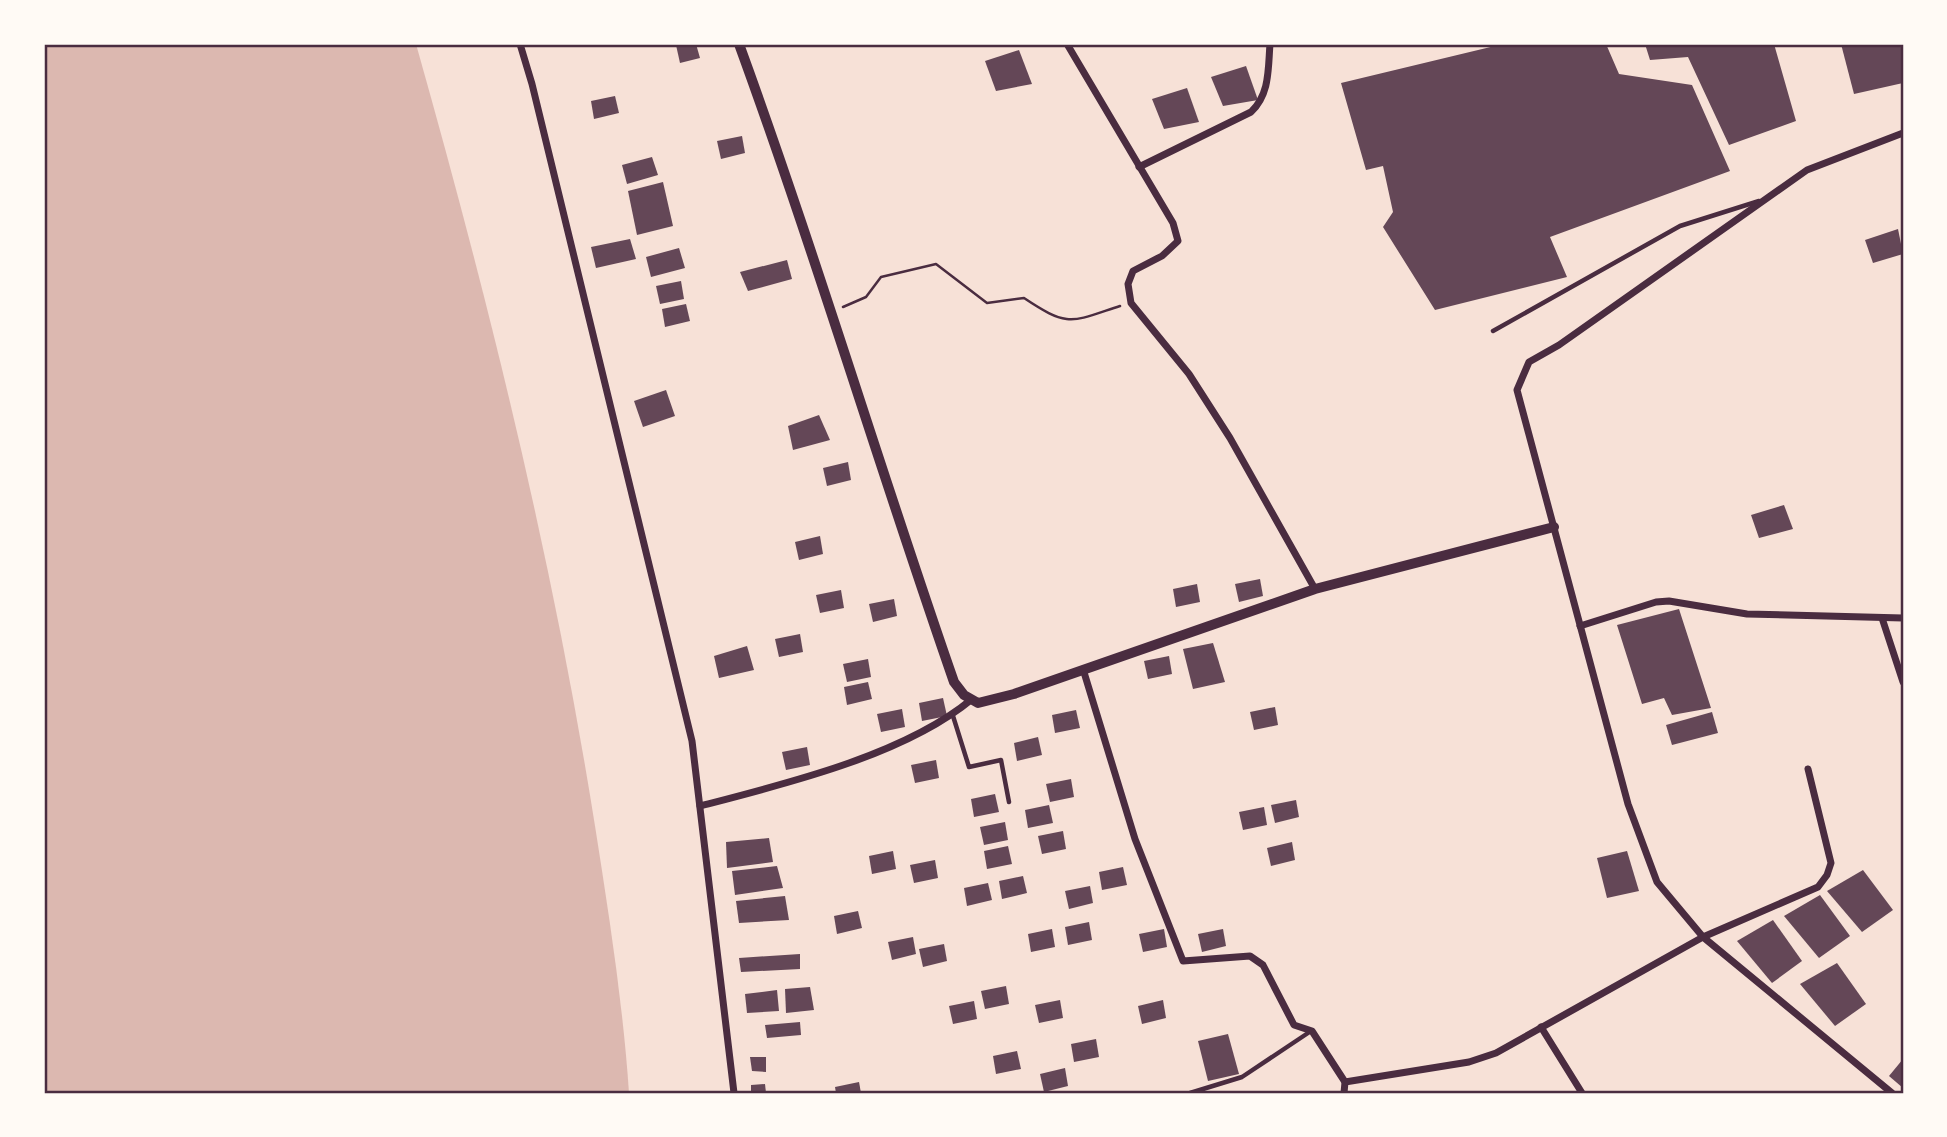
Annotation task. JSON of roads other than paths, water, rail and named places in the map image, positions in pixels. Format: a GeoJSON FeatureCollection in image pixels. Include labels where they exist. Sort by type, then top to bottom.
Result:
{"type":"FeatureCollection","features":[{"type":"Feature","properties":{"kind":"street"},"geometry":{"type":"LineString","coordinates":[[520,44],[539,110],[692,741],[734,1093]]}},
{"type":"Feature","properties":{"kind":"street"},"geometry":{"type":"LineString","coordinates":[[739,44],[954,682],[978,703],[1014,694],[1315,589],[1554,527]]}},
{"type":"Feature","properties":{"kind":"street"},"geometry":{"type":"LineString","coordinates":[[1067,44],[1173,223],[1178,241],[1162,256],[1133,271],[1128,284],[1131,303],[1189,374],[1223,427],[1315,589]]}},
{"type":"Feature","properties":{"kind":"street"},"geometry":{"type":"LineString","coordinates":[[1139,167],[1251,112],[1262,102],[1269,44]]}},
{"type":"Feature","properties":{"kind":"street"},"geometry":{"type":"LineString","coordinates":[[1892,1093],[1703,937],[1657,882],[1628,804],[1517,390],[1529,362],[1559,345],[1807,170],[1903,133]]}},
{"type":"Feature","properties":{"kind":"street"},"geometry":{"type":"LineString","coordinates":[[1580,626],[1656,602],[1669,601],[1747,614],[1903,618]]}},
{"type":"Feature","properties":{"kind":"street"},"geometry":{"type":"LineString","coordinates":[[1882,618],[1903,682]]}},
{"type":"Feature","properties":{"kind":"street"},"geometry":{"type":"LineString","coordinates":[[1083,668],[1135,839],[1183,961],[1224,955],[1250,956],[1263,965],[1294,1025],[1312,1031],[1345,1082],[1344,1093]]}},
{"type":"Feature","properties":{"kind":"street"},"geometry":{"type":"LineString","coordinates":[[700,806],[912,738],[953,716],[972,699]]}},
{"type":"Feature","properties":{"kind":"street"},"geometry":{"type":"LineString","coordinates":[[1345,1082],[1469,1062],[1496,1053],[1703,937],[1818,887],[1827,875],[1831,863],[1808,769]]}},
{"type":"Feature","properties":{"kind":"street"},"geometry":{"type":"LineString","coordinates":[[1542,1027],[1582,1093]]}},
{"type":"Feature","properties":{"kind":"lane"},"geometry":{"type":"LineString","coordinates":[[1493,331],[1681,226],[1766,199]]}},
{"type":"Feature","properties":{"kind":"lane"},"geometry":{"type":"LineString","coordinates":[[953,716],[969,767],[1001,760],[1009,802]]}},
{"type":"Feature","properties":{"kind":"lane"},"geometry":{"type":"LineString","coordinates":[[1190,1093],[1242,1077],[1312,1031]]}}]}
